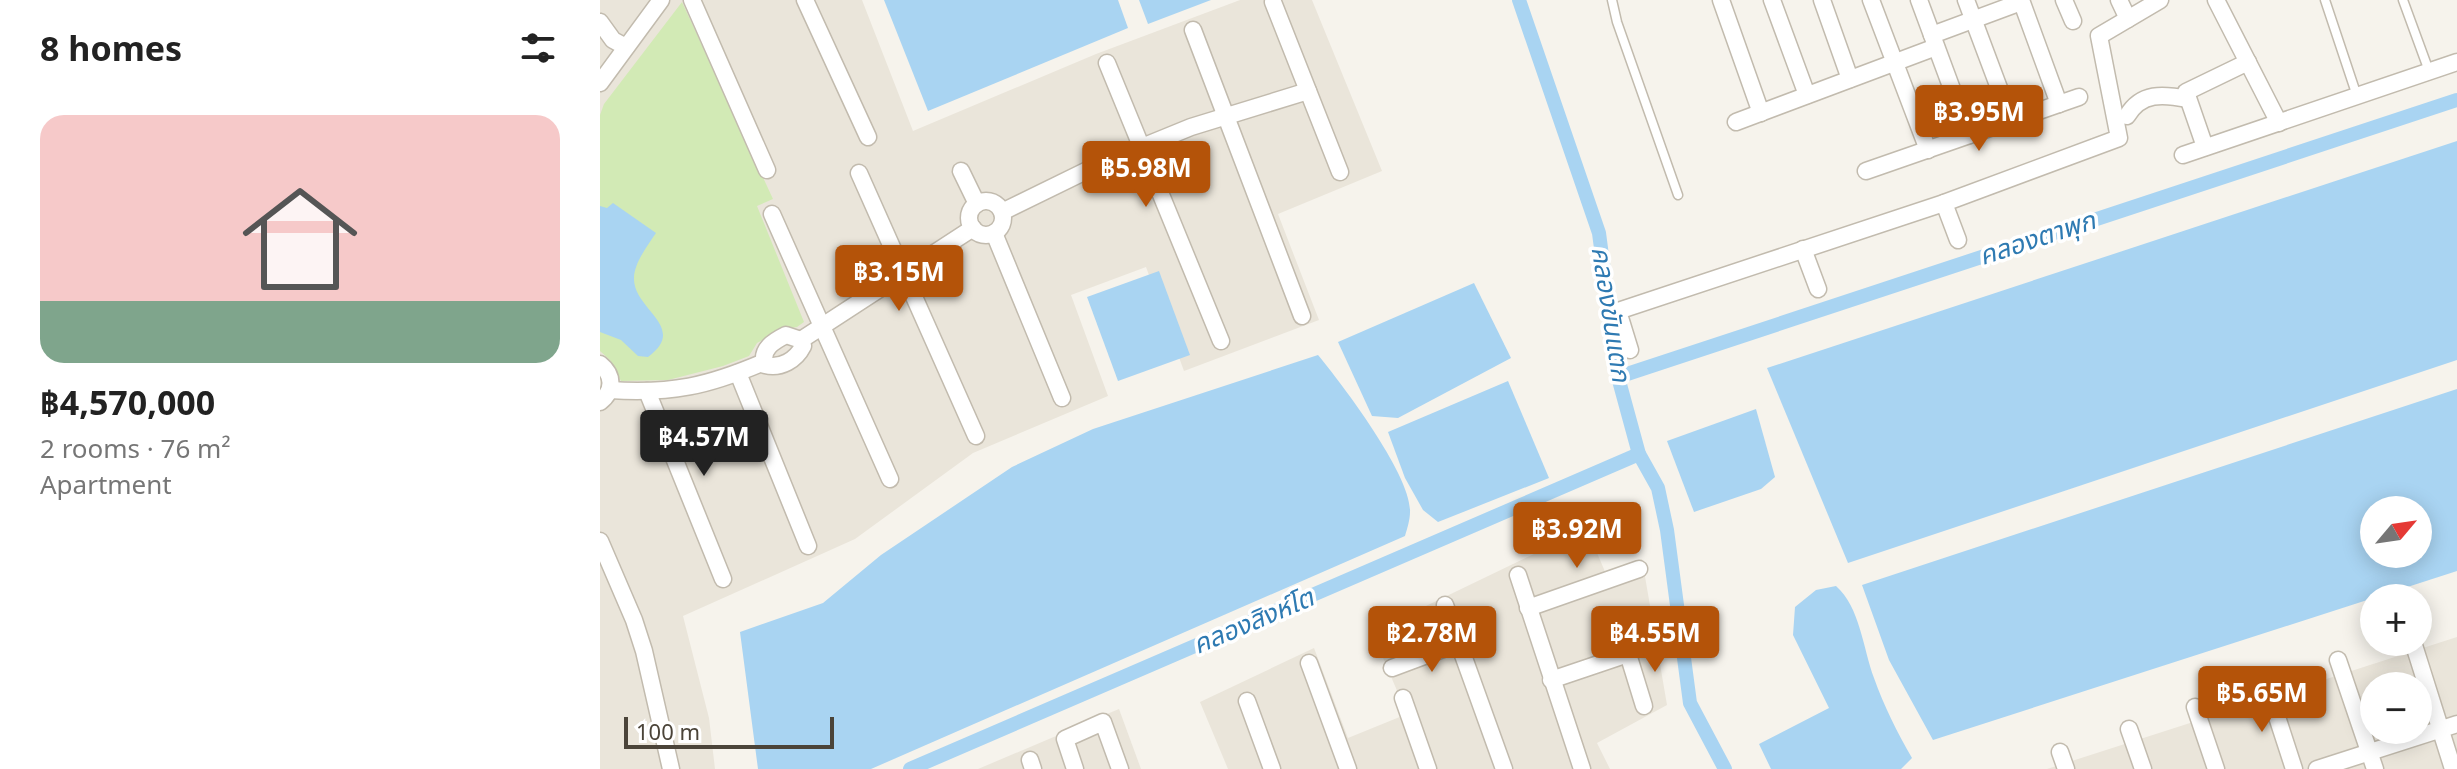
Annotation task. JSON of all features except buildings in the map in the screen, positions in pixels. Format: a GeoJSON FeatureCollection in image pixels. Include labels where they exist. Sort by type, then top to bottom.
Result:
{"type":"FeatureCollection","features":[{"type":"Feature","properties":{"kind":"street"},"geometry":{"type":"LineString","coordinates":[[600,83],[661,0]]}},
{"type":"Feature","properties":{"kind":"street"},"geometry":{"type":"LineString","coordinates":[[692,0],[767,170]]}},
{"type":"Feature","properties":{"kind":"street"},"geometry":{"type":"LineString","coordinates":[[805,0],[868,137]]}},
{"type":"Feature","properties":{"kind":"street"},"geometry":{"type":"LineString","coordinates":[[1721,0],[1761,113]]}},
{"type":"Feature","properties":{"kind":"street"},"geometry":{"type":"LineString","coordinates":[[1772,0],[1807,95]]}},
{"type":"Feature","properties":{"kind":"street"},"geometry":{"type":"LineString","coordinates":[[1822,0],[1850,79]]}},
{"type":"Feature","properties":{"kind":"street"},"geometry":{"type":"LineString","coordinates":[[1871,0],[1928,150]]}},
{"type":"Feature","properties":{"kind":"street"},"geometry":{"type":"LineString","coordinates":[[1919,0],[1969,135]]}},
{"type":"Feature","properties":{"kind":"street"},"geometry":{"type":"LineString","coordinates":[[1966,0],[2011,120]]}},
{"type":"Feature","properties":{"kind":"street"},"geometry":{"type":"LineString","coordinates":[[2064,0],[2073,21]]}},
{"type":"Feature","properties":{"kind":"street"},"geometry":{"type":"LineString","coordinates":[[2119,0],[2128,19]]}},
{"type":"Feature","properties":{"kind":"street"},"geometry":{"type":"LineString","coordinates":[[1630,350],[1618,311],[1944,203],[2119,138],[2099,36],[2160,0]]}},
{"type":"Feature","properties":{"kind":"street"},"geometry":{"type":"LineString","coordinates":[[2216,0],[2279,123]]}},
{"type":"Feature","properties":{"kind":"street"},"geometry":{"type":"LineString","coordinates":[[1736,122],[1895,63],[1973,20],[2021,1],[2059,104]]}},
{"type":"Feature","properties":{"kind":"street"},"geometry":{"type":"LineString","coordinates":[[1273,2],[1340,172]]}},
{"type":"Feature","properties":{"kind":"street"},"geometry":{"type":"LineString","coordinates":[[600,22],[613,40],[626,47]]}},
{"type":"Feature","properties":{"kind":"street"},"geometry":{"type":"LineString","coordinates":[[1193,30],[1302,316]]}},
{"type":"Feature","properties":{"kind":"street"},"geometry":{"type":"LineString","coordinates":[[2205,147],[2186,92],[2248,62]]}},
{"type":"Feature","properties":{"kind":"street"},"geometry":{"type":"LineString","coordinates":[[2183,155],[2457,62]]}},
{"type":"Feature","properties":{"kind":"street"},"geometry":{"type":"LineString","coordinates":[[1107,63],[1221,341]]}},
{"type":"Feature","properties":{"kind":"street"},"geometry":{"type":"LineString","coordinates":[[1002,212],[1142,147],[1308,91]]}},
{"type":"Feature","properties":{"kind":"street"},"geometry":{"type":"LineString","coordinates":[[2127,116],[2133,107],[2156,94],[2188,99]]}},
{"type":"Feature","properties":{"kind":"street"},"geometry":{"type":"LineString","coordinates":[[1866,171],[2079,97]]}},
{"type":"Feature","properties":{"kind":"street"},"geometry":{"type":"LineString","coordinates":[[961,171],[977,204]]}},
{"type":"Feature","properties":{"kind":"street"},"geometry":{"type":"LineString","coordinates":[[859,173],[976,436]]}},
{"type":"Feature","properties":{"kind":"street"},"geometry":{"type":"LineString","coordinates":[[992,202],[1002,212],[1002,226],[994,233],[983,235],[973,228],[970,213],[977,204],[992,202]]}},
{"type":"Feature","properties":{"kind":"street"},"geometry":{"type":"LineString","coordinates":[[1944,203],[1958,240]]}},
{"type":"Feature","properties":{"kind":"street"},"geometry":{"type":"LineString","coordinates":[[772,214],[890,479]]}},
{"type":"Feature","properties":{"kind":"street"},"geometry":{"type":"LineString","coordinates":[[801,340],[973,228]]}},
{"type":"Feature","properties":{"kind":"street"},"geometry":{"type":"LineString","coordinates":[[994,233],[1062,398]]}},
{"type":"Feature","properties":{"kind":"street"},"geometry":{"type":"LineString","coordinates":[[1803,249],[1818,289]]}},
{"type":"Feature","properties":{"kind":"street"},"geometry":{"type":"LineString","coordinates":[[764,362],[766,349],[775,340],[786,335],[801,340]]}},
{"type":"Feature","properties":{"kind":"street"},"geometry":{"type":"LineString","coordinates":[[764,362],[779,366],[798,356],[803,346],[801,340]]}},
{"type":"Feature","properties":{"kind":"street"},"geometry":{"type":"LineString","coordinates":[[600,364],[610,376],[605,396],[699,387],[764,362]]}},
{"type":"Feature","properties":{"kind":"street"},"geometry":{"type":"LineString","coordinates":[[738,373],[808,546]]}},
{"type":"Feature","properties":{"kind":"street"},"geometry":{"type":"LineString","coordinates":[[647,391],[723,579]]}},
{"type":"Feature","properties":{"kind":"street"},"geometry":{"type":"LineString","coordinates":[[600,541],[644,651],[671,769]]}},
{"type":"Feature","properties":{"kind":"street"},"geometry":{"type":"LineString","coordinates":[[1528,608],[1639,569]]}},
{"type":"Feature","properties":{"kind":"street"},"geometry":{"type":"LineString","coordinates":[[1518,575],[1582,769]]}},
{"type":"Feature","properties":{"kind":"street"},"geometry":{"type":"LineString","coordinates":[[1445,605],[1504,769]]}},
{"type":"Feature","properties":{"kind":"street"},"geometry":{"type":"LineString","coordinates":[[1551,680],[1628,654],[1649,641]]}},
{"type":"Feature","properties":{"kind":"street"},"geometry":{"type":"LineString","coordinates":[[1392,668],[1459,643]]}},
{"type":"Feature","properties":{"kind":"street"},"geometry":{"type":"LineString","coordinates":[[1628,654],[1644,706]]}},
{"type":"Feature","properties":{"kind":"street"},"geometry":{"type":"LineString","coordinates":[[2419,656],[2449,727],[2453,769]]}},
{"type":"Feature","properties":{"kind":"street"},"geometry":{"type":"LineString","coordinates":[[2338,660],[2375,769]]}},
{"type":"Feature","properties":{"kind":"street"},"geometry":{"type":"LineString","coordinates":[[1309,663],[1348,769]]}},
{"type":"Feature","properties":{"kind":"street"},"geometry":{"type":"LineString","coordinates":[[2267,686],[2294,769]]}},
{"type":"Feature","properties":{"kind":"street"},"geometry":{"type":"LineString","coordinates":[[1403,698],[1428,769]]}},
{"type":"Feature","properties":{"kind":"street"},"geometry":{"type":"LineString","coordinates":[[1247,701],[1272,769]]}},
{"type":"Feature","properties":{"kind":"street"},"geometry":{"type":"LineString","coordinates":[[2195,707],[2216,769]]}},
{"type":"Feature","properties":{"kind":"street"},"geometry":{"type":"LineString","coordinates":[[1075,769],[1065,739],[1103,722],[1120,769]]}},
{"type":"Feature","properties":{"kind":"street"},"geometry":{"type":"LineString","coordinates":[[2317,769],[2449,727]]}},
{"type":"Feature","properties":{"kind":"street"},"geometry":{"type":"LineString","coordinates":[[2129,729],[2143,769]]}},
{"type":"Feature","properties":{"kind":"street"},"geometry":{"type":"LineString","coordinates":[[2060,752],[2066,769]]}},
{"type":"Feature","properties":{"kind":"lane"},"geometry":{"type":"LineString","coordinates":[[1612,0],[1678,195]]}},
{"type":"Feature","properties":{"kind":"lane"},"geometry":{"type":"LineString","coordinates":[[2325,0],[2357,96]]}},
{"type":"Feature","properties":{"kind":"lane"},"geometry":{"type":"LineString","coordinates":[[2403,0],[2429,71]]}},
{"type":"Feature","properties":{"kind":"shaded area"},"geometry":{"type":"Polygon","coordinates":[[[600,0],[862,0],[913,131],[1096,54],[1240,0],[1312,0],[1382,171],[1278,214],[1319,320],[1184,371],[1146,267],[1071,295],[1108,396],[973,453],[855,539],[683,616],[709,718],[715,769],[600,769],[600,0]]]}},
{"type":"Feature","properties":{"kind":"shaded area"},"geometry":{"type":"Polygon","coordinates":[[[1563,540],[1569,552],[1592,541],[1606,574],[1642,559],[1667,705],[1597,743],[1610,769],[1228,769],[1200,702],[1314,648],[1348,738],[1407,714],[1372,632],[1563,540]]]}},
{"type":"Feature","properties":{"kind":"shaded area"},"geometry":{"type":"Polygon","coordinates":[[[2457,637],[2457,769],[2047,769],[2398,656],[2432,656],[2432,645],[2457,637]]]}},
{"type":"Feature","properties":{"kind":"shaded area"},"geometry":{"type":"Polygon","coordinates":[[[1119,709],[1141,769],[1071,769],[1059,734],[1119,709]]]}},
{"type":"Feature","properties":{"kind":"shaded area"},"geometry":{"type":"Polygon","coordinates":[[[1056,736],[1068,769],[978,769],[1056,736]]]}},
{"type":"Feature","properties":{"kind":"green space"},"geometry":{"type":"Polygon","coordinates":[[[682,2],[773,199],[757,206],[804,322],[757,343],[749,356],[723,366],[668,380],[621,381],[610,360],[600,351],[600,115],[604,104],[682,2]]]}},
{"type":"Feature","properties":{"kind":"water"},"geometry":{"type":"Polygon","coordinates":[[[884,0],[1118,0],[1128,28],[928,111],[884,0]]]}},
{"type":"Feature","properties":{"kind":"water"},"geometry":{"type":"Polygon","coordinates":[[[1139,0],[1211,0],[1148,24],[1139,0]]]}},
{"type":"Feature","properties":{"kind":"water"},"geometry":{"type":"Polygon","coordinates":[[[2457,141],[2457,360],[1848,563],[1767,368],[2457,141]]]}},
{"type":"Feature","properties":{"kind":"water"},"geometry":{"type":"Polygon","coordinates":[[[613,203],[656,233],[639,260],[634,278],[636,289],[656,318],[663,336],[659,346],[648,357],[638,356],[621,340],[600,332],[600,206],[607,208],[613,203]]]}},
{"type":"Feature","properties":{"kind":"water"},"geometry":{"type":"Polygon","coordinates":[[[1159,271],[1190,355],[1118,381],[1087,297],[1159,271]]]}},
{"type":"Feature","properties":{"kind":"water"},"geometry":{"type":"Polygon","coordinates":[[[1474,283],[1511,358],[1398,418],[1372,416],[1338,342],[1474,283]]]}},
{"type":"Feature","properties":{"kind":"water"},"geometry":{"type":"Polygon","coordinates":[[[1318,355],[1374,431],[1400,476],[1410,512],[1405,536],[871,769],[758,769],[740,632],[823,603],[881,555],[1012,467],[1093,429],[1318,355]]]}},
{"type":"Feature","properties":{"kind":"water"},"geometry":{"type":"Polygon","coordinates":[[[1508,381],[1549,478],[1438,522],[1423,510],[1405,478],[1388,432],[1508,381]]]}},
{"type":"Feature","properties":{"kind":"water"},"geometry":{"type":"Polygon","coordinates":[[[2457,389],[2457,571],[2417,584],[2360,584],[2360,602],[1933,740],[1889,660],[1862,585],[2457,389]]]}},
{"type":"Feature","properties":{"kind":"water"},"geometry":{"type":"Polygon","coordinates":[[[1756,409],[1775,477],[1761,489],[1694,512],[1667,441],[1756,409]]]}},
{"type":"Feature","properties":{"kind":"water"},"geometry":{"type":"Polygon","coordinates":[[[1836,586],[1856,616],[1878,688],[1912,758],[1901,769],[1771,769],[1759,744],[1829,708],[1793,635],[1795,607],[1816,590],[1836,586]]]}},
{"type":"Feature","properties":{"kind":"waterway","name":"คลองขันแตก"},"geometry":{"type":"LineString","coordinates":[[1519,0],[1599,233],[1618,377],[1639,454],[1658,488],[1667,530],[1690,703],[1725,769]]}},
{"type":"Feature","properties":{"kind":"waterway","name":"คลองตาพุก"},"geometry":{"type":"LineString","coordinates":[[1618,377],[2457,100]]}},
{"type":"Feature","properties":{"kind":"waterway","name":"คลองสิงห์โต"},"geometry":{"type":"LineString","coordinates":[[910,769],[1639,454]]}}]}
